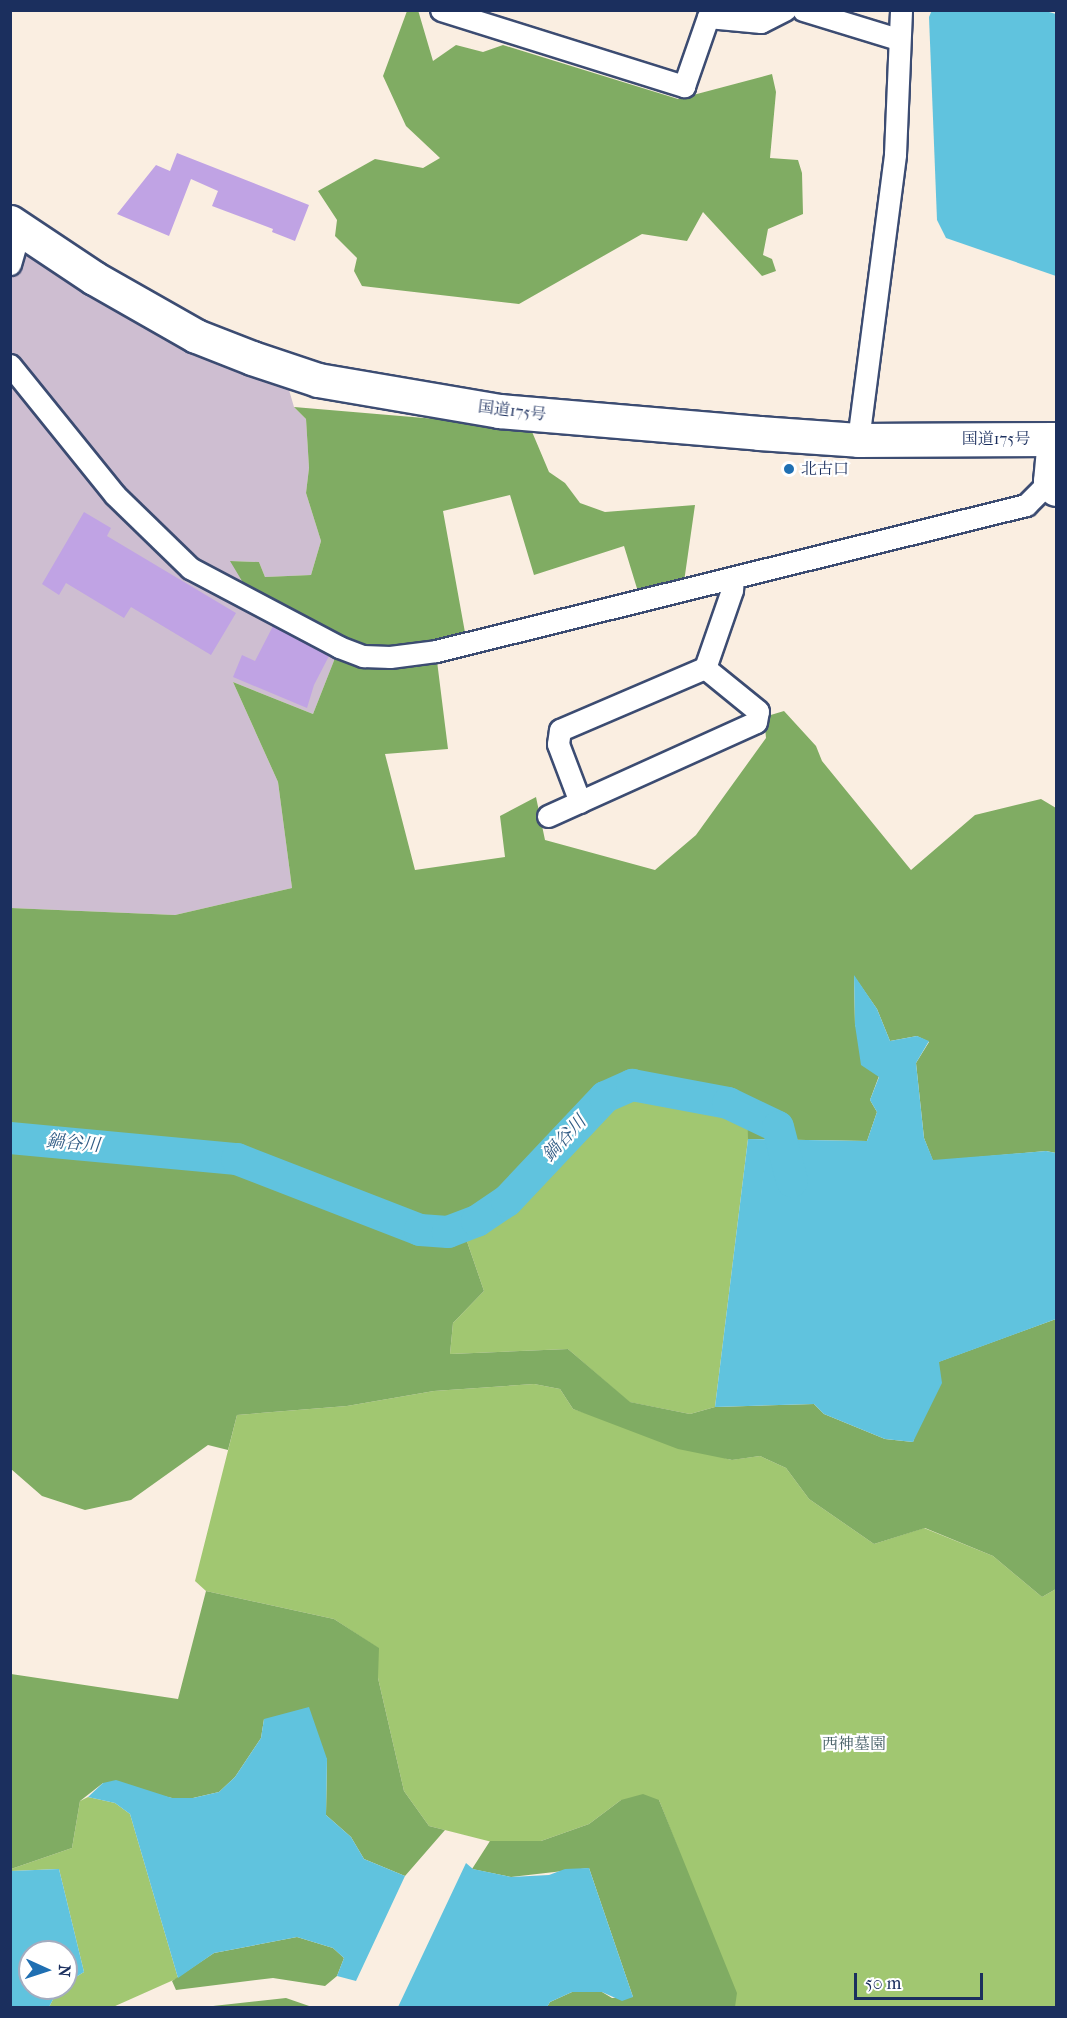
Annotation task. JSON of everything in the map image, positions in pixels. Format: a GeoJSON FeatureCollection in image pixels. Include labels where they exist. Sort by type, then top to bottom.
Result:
{"type":"FeatureCollection","features":[{"type":"Feature","properties":{"kind":"highway","name":"国道175号"},"geometry":{"type":"LineString","coordinates":[[15,225],[94,278],[196,336],[318,380],[499,411],[858,440],[1055,439],[1053,485]]}},
{"type":"Feature","properties":{"kind":"street"},"geometry":{"type":"LineString","coordinates":[[441,10],[684,86],[708,17],[761,22],[785,10]]}},
{"type":"Feature","properties":{"kind":"street"},"geometry":{"type":"LineString","coordinates":[[803,10],[898,39]]}},
{"type":"Feature","properties":{"kind":"street"},"geometry":{"type":"LineString","coordinates":[[858,440],[895,154],[901,10]]}},
{"type":"Feature","properties":{"kind":"street"},"geometry":{"type":"LineString","coordinates":[[10,264],[15,225]]}},
{"type":"Feature","properties":{"kind":"street"},"geometry":{"type":"LineString","coordinates":[[10,365],[115,495],[190,568],[339,647],[363,656],[390,657],[436,651],[732,578],[1026,505],[1053,485]]}},
{"type":"Feature","properties":{"kind":"street"},"geometry":{"type":"LineString","coordinates":[[580,802],[558,744],[560,730],[705,668],[732,590],[732,578]]}},
{"type":"Feature","properties":{"kind":"street"},"geometry":{"type":"LineString","coordinates":[[548,816],[756,722],[758,711],[705,668]]}},
{"type":"Feature","properties":{"kind":"shaded area"},"geometry":{"type":"Polygon","coordinates":[[[10,242],[157,334],[287,383],[294,407],[306,419],[309,468],[306,493],[321,541],[311,575],[265,577],[259,562],[231,561],[345,644],[335,658],[313,714],[233,682],[278,782],[292,888],[175,915],[11,908],[10,242]]]}},
{"type":"Feature","properties":{"kind":"green space"},"geometry":{"type":"Polygon","coordinates":[[[418,10],[433,61],[456,45],[483,52],[503,45],[678,99],[772,74],[776,92],[770,158],[798,160],[802,173],[803,214],[768,229],[763,255],[772,259],[776,271],[762,276],[703,212],[687,241],[642,234],[519,304],[362,286],[354,271],[357,258],[335,236],[337,220],[318,191],[375,159],[423,168],[440,158],[406,126],[383,76],[407,11],[418,10]]]}},
{"type":"Feature","properties":{"kind":"green space"},"geometry":{"type":"Polygon","coordinates":[[[294,407],[530,427],[549,472],[565,483],[580,503],[605,512],[695,505],[684,582],[639,595],[624,546],[534,575],[510,495],[443,511],[466,638],[365,650],[251,596],[230,561],[259,562],[265,577],[311,575],[321,541],[306,493],[309,468],[306,419],[294,407]]]}},
{"type":"Feature","properties":{"kind":"green space"},"geometry":{"type":"Polygon","coordinates":[[[335,658],[367,669],[437,661],[448,749],[385,754],[415,870],[505,857],[500,816],[536,797],[545,840],[655,870],[696,835],[766,738],[764,717],[784,711],[816,746],[822,761],[911,870],[975,815],[1041,799],[1056,808],[1056,1153],[1046,1151],[933,1161],[924,1138],[916,1063],[929,1042],[917,1036],[890,1041],[877,1009],[854,976],[855,1025],[879,1076],[870,1100],[877,1112],[867,1141],[748,1139],[747,1102],[637,1080],[602,1092],[503,1197],[459,1218],[484,1291],[453,1323],[450,1354],[568,1349],[630,1402],[690,1414],[715,1407],[814,1404],[824,1414],[885,1439],[913,1442],[938,1362],[1056,1319],[1056,1589],[1042,1597],[993,1556],[925,1528],[874,1544],[809,1499],[786,1468],[760,1456],[732,1460],[678,1449],[573,1409],[560,1389],[534,1384],[434,1391],[347,1406],[237,1415],[228,1450],[208,1445],[131,1500],[85,1510],[42,1496],[11,1469],[11,908],[175,915],[292,888],[278,782],[233,682],[313,714],[335,658]]]}},
{"type":"Feature","properties":{"kind":"green space"},"geometry":{"type":"Polygon","coordinates":[[[637,1080],[748,1102],[748,1139],[715,1407],[690,1414],[629,1402],[568,1349],[450,1354],[453,1323],[484,1291],[459,1218],[503,1197],[602,1092],[637,1080]]]}},
{"type":"Feature","properties":{"kind":"green space","name":"西神墓園"},"geometry":{"type":"Polygon","coordinates":[[[534,1384],[560,1389],[573,1409],[731,1460],[760,1456],[786,1468],[809,1499],[874,1544],[924,1528],[993,1556],[1042,1597],[1056,1589],[1056,2007],[734,2007],[693,1887],[659,1800],[621,1800],[589,1824],[541,1841],[496,1843],[429,1826],[404,1791],[378,1678],[378,1648],[334,1619],[206,1591],[195,1581],[237,1415],[347,1406],[434,1391],[534,1384]]]}},
{"type":"Feature","properties":{"kind":"green space"},"geometry":{"type":"Polygon","coordinates":[[[206,1591],[334,1619],[379,1648],[378,1678],[404,1791],[429,1826],[445,1830],[405,1876],[364,1859],[351,1837],[326,1815],[327,1759],[264,1719],[261,1738],[235,1777],[219,1792],[193,1798],[172,1798],[103,1783],[80,1801],[72,1848],[11,1869],[11,1674],[178,1699],[206,1591]]]}},
{"type":"Feature","properties":{"kind":"green space"},"geometry":{"type":"Polygon","coordinates":[[[643,1794],[659,1800],[737,1993],[735,2007],[547,2007],[550,2002],[572,1992],[602,1992],[612,1998],[633,1997],[589,1868],[511,1877],[472,1869],[490,1841],[541,1841],[589,1824],[621,1800],[643,1794]]]}},
{"type":"Feature","properties":{"kind":"green space"},"geometry":{"type":"Polygon","coordinates":[[[88,1797],[115,1803],[130,1814],[178,1978],[113,2007],[49,2007],[53,2000],[78,2000],[78,1976],[84,1972],[59,1869],[11,1871],[11,1869],[72,1848],[80,1801],[88,1797]]]}},
{"type":"Feature","properties":{"kind":"green space"},"geometry":{"type":"Polygon","coordinates":[[[297,1937],[333,1948],[344,1958],[337,1976],[325,1986],[273,1978],[176,1990],[172,1981],[214,1953],[297,1937]]]}},
{"type":"Feature","properties":{"kind":"green space"},"geometry":{"type":"Polygon","coordinates":[[[286,1998],[312,2007],[204,2007],[286,1998]]]}},
{"type":"Feature","properties":{"kind":"water"},"geometry":{"type":"Polygon","coordinates":[[[932,10],[1042,10],[1056,14],[1056,276],[946,238],[937,220],[929,17],[932,10]]]}},
{"type":"Feature","properties":{"kind":"water"},"geometry":{"type":"Polygon","coordinates":[[[854,975],[877,1009],[890,1041],[917,1036],[929,1041],[916,1063],[924,1138],[933,1160],[1046,1151],[1056,1153],[1056,1319],[939,1362],[942,1383],[913,1442],[885,1439],[824,1414],[814,1404],[715,1407],[748,1139],[867,1141],[877,1112],[870,1100],[879,1077],[861,1065],[855,1025],[854,975]]]}},
{"type":"Feature","properties":{"kind":"water"},"geometry":{"type":"Polygon","coordinates":[[[309,1707],[327,1759],[326,1815],[351,1837],[364,1859],[405,1876],[356,1981],[337,1976],[344,1958],[333,1948],[297,1937],[214,1953],[178,1978],[130,1814],[115,1803],[88,1797],[103,1783],[116,1780],[172,1798],[193,1798],[219,1792],[235,1777],[261,1738],[264,1719],[309,1707]]]}},
{"type":"Feature","properties":{"kind":"water"},"geometry":{"type":"Polygon","coordinates":[[[466,1863],[473,1869],[511,1877],[549,1875],[565,1869],[589,1868],[633,1997],[622,2001],[602,1992],[572,1992],[550,2002],[547,2007],[398,2007],[466,1863]]]}},
{"type":"Feature","properties":{"kind":"water"},"geometry":{"type":"Polygon","coordinates":[[[59,1869],[76,1940],[18,1940],[18,2000],[53,2000],[49,2007],[11,2007],[11,1871],[59,1869]]]}},
{"type":"Feature","properties":{"kind":"water"},"geometry":{"type":"Polygon","coordinates":[[[78,1947],[84,1972],[78,1976],[78,1947]]]}},
{"type":"Feature","properties":{"kind":"building"},"geometry":{"type":"Polygon","coordinates":[[[177,153],[309,205],[295,241],[272,232],[273,229],[212,206],[218,191],[191,179],[169,236],[117,214],[156,165],[170,171],[177,153]]]}},
{"type":"Feature","properties":{"kind":"building"},"geometry":{"type":"Polygon","coordinates":[[[84,512],[111,528],[107,536],[236,613],[211,655],[131,607],[124,618],[66,583],[59,595],[42,584],[84,512]]]}},
{"type":"Feature","properties":{"kind":"building"},"geometry":{"type":"Polygon","coordinates":[[[273,626],[329,656],[314,685],[307,708],[233,677],[242,655],[255,661],[273,626]]]}},
{"type":"Feature","properties":{"kind":"waterway","name":"鍋谷川"},"geometry":{"type":"LineString","coordinates":[[10,1138],[237,1159],[420,1230],[448,1232],[477,1221],[507,1201],[605,1097],[632,1085],[728,1103],[778,1127],[792,1181]]}},
{"type":"Feature","properties":{"kind":"place","name":"北古口"},"geometry":{"type":"Point","coordinates":[789,469]}}]}
